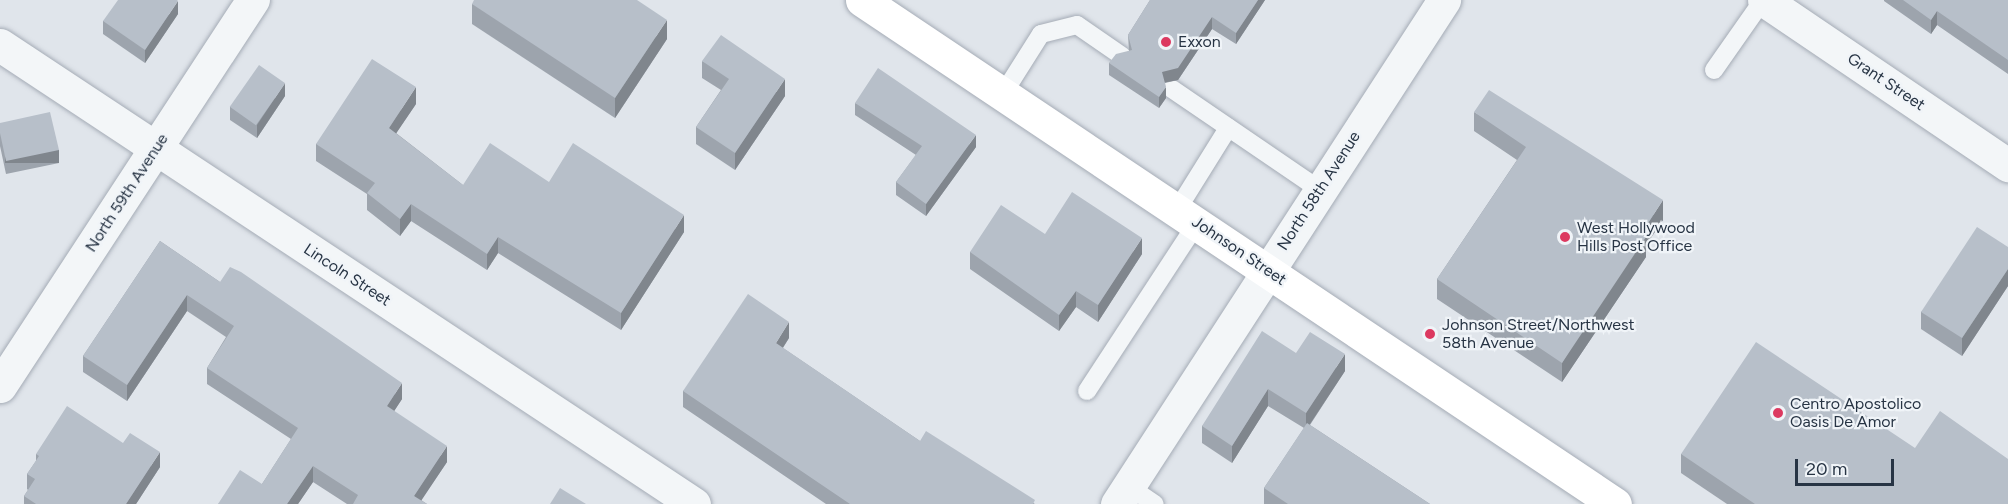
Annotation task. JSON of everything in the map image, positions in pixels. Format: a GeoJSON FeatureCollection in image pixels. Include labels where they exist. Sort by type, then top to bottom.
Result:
{"type":"FeatureCollection","features":[{"type":"Feature","properties":{"kind":"street","name":"North 59th Avenue"},"geometry":{"type":"LineString","coordinates":[[0,386],[253,0]]}},
{"type":"Feature","properties":{"kind":"street","name":"Johnson Street"},"geometry":{"type":"LineString","coordinates":[[862,0],[1615,504]]}},
{"type":"Feature","properties":{"kind":"street","name":"North 58th Avenue"},"geometry":{"type":"LineString","coordinates":[[1134,498],[1267,270],[1444,0]]}},
{"type":"Feature","properties":{"kind":"street","name":"Grant Street"},"geometry":{"type":"LineString","coordinates":[[1763,0],[2008,165]]}},
{"type":"Feature","properties":{"kind":"street","name":"Lincoln Street"},"geometry":{"type":"LineString","coordinates":[[0,45],[694,504]]}},
{"type":"Feature","properties":{"kind":"lane"},"geometry":{"type":"LineString","coordinates":[[1714,70],[1763,0]]}},
{"type":"Feature","properties":{"kind":"lane"},"geometry":{"type":"LineString","coordinates":[[1003,94],[1041,34],[1077,25],[1122,56]]}},
{"type":"Feature","properties":{"kind":"lane"},"geometry":{"type":"LineString","coordinates":[[1172,89],[1320,190]]}},
{"type":"Feature","properties":{"kind":"lane"},"geometry":{"type":"LineString","coordinates":[[1087,391],[1187,216],[1228,128]]}},
{"type":"Feature","properties":{"kind":"building"},"geometry":{"type":"Polygon","coordinates":[[[118,0],[178,1],[145,50],[103,21],[118,0]]]}},
{"type":"Feature","properties":{"kind":"building"},"geometry":{"type":"Polygon","coordinates":[[[474,0],[637,0],[667,20],[615,98],[472,4],[474,0]]]}},
{"type":"Feature","properties":{"kind":"building"},"geometry":{"type":"Polygon","coordinates":[[[1150,0],[1258,0],[1236,33],[1212,17],[1178,68],[1162,72],[1166,87],[1159,97],[1109,63],[1116,54],[1132,50],[1128,35],[1150,0]]]}},
{"type":"Feature","properties":{"kind":"building"},"geometry":{"type":"Polygon","coordinates":[[[1903,0],[2008,0],[2008,60],[1937,11],[1931,20],[1903,0]]]}},
{"type":"Feature","properties":{"kind":"building"},"geometry":{"type":"Polygon","coordinates":[[[721,35],[785,79],[735,153],[696,127],[729,79],[702,61],[721,35]]]}},
{"type":"Feature","properties":{"kind":"building"},"geometry":{"type":"Polygon","coordinates":[[[372,59],[416,87],[389,128],[463,185],[490,143],[549,182],[573,143],[684,215],[621,313],[498,237],[487,254],[411,204],[400,219],[367,193],[375,183],[316,144],[372,59]]]}},
{"type":"Feature","properties":{"kind":"building"},"geometry":{"type":"Polygon","coordinates":[[[259,65],[285,83],[256,125],[230,107],[259,65]]]}},
{"type":"Feature","properties":{"kind":"building"},"geometry":{"type":"Polygon","coordinates":[[[878,68],[976,135],[926,204],[896,182],[922,146],[855,103],[878,68]]]}},
{"type":"Feature","properties":{"kind":"building","name":"West Hollywood Hills Post Office"},"geometry":{"type":"Polygon","coordinates":[[[1489,90],[1663,200],[1641,234],[1646,237],[1562,363],[1437,279],[1526,147],[1474,112],[1489,90]]]}},
{"type":"Feature","properties":{"kind":"building"},"geometry":{"type":"Polygon","coordinates":[[[50,112],[59,150],[6,161],[0,123],[50,112]]]}},
{"type":"Feature","properties":{"kind":"building"},"geometry":{"type":"Polygon","coordinates":[[[1072,192],[1142,238],[1098,305],[1076,291],[1059,315],[970,252],[1001,205],[1045,234],[1072,192]]]}},
{"type":"Feature","properties":{"kind":"building"},"geometry":{"type":"Polygon","coordinates":[[[1977,227],[2008,247],[2008,269],[1962,338],[1921,312],[1977,227]]]}},
{"type":"Feature","properties":{"kind":"building"},"geometry":{"type":"Polygon","coordinates":[[[160,241],[220,282],[230,267],[241,272],[402,383],[387,406],[447,446],[414,496],[427,504],[353,504],[358,495],[313,466],[287,504],[218,504],[240,470],[262,484],[298,428],[207,368],[234,326],[187,295],[127,385],[83,356],[160,241]]]}},
{"type":"Feature","properties":{"kind":"building"},"geometry":{"type":"Polygon","coordinates":[[[748,294],[789,322],[776,343],[920,441],[926,431],[1035,500],[1033,504],[850,504],[683,391],[748,294]]]}},
{"type":"Feature","properties":{"kind":"building"},"geometry":{"type":"Polygon","coordinates":[[[1262,331],[1296,353],[1310,332],[1345,354],[1306,413],[1268,389],[1232,446],[1202,426],[1262,331]]]}},
{"type":"Feature","properties":{"kind":"building","name":"Centro Apostolico Oasis De Amor"},"geometry":{"type":"Polygon","coordinates":[[[1756,342],[1915,448],[1940,411],[2008,459],[2008,504],[1755,504],[1681,454],[1756,342]]]}},
{"type":"Feature","properties":{"kind":"building"},"geometry":{"type":"Polygon","coordinates":[[[67,406],[123,443],[130,433],[160,452],[126,504],[36,504],[24,496],[35,479],[27,474],[39,456],[36,454],[67,406]]]}},
{"type":"Feature","properties":{"kind":"building"},"geometry":{"type":"Polygon","coordinates":[[[1307,423],[1430,504],[1288,504],[1264,488],[1307,423]]]}},
{"type":"Feature","properties":{"kind":"building"},"geometry":{"type":"Polygon","coordinates":[[[560,488],[586,504],[550,504],[560,488]]]}},
{"type":"Feature","properties":{"kind":"place","name":"Exxon"},"geometry":{"type":"Point","coordinates":[1166,42]}},
{"type":"Feature","properties":{"kind":"place","name":"West Hollywood Hills Post Office"},"geometry":{"type":"Point","coordinates":[1565,237]}},
{"type":"Feature","properties":{"kind":"place","name":"Johnson Street/Northwest 58th Avenue"},"geometry":{"type":"Point","coordinates":[1430,334]}},
{"type":"Feature","properties":{"kind":"place","name":"Centro Apostolico Oasis De Amor"},"geometry":{"type":"Point","coordinates":[1778,413]}}]}
